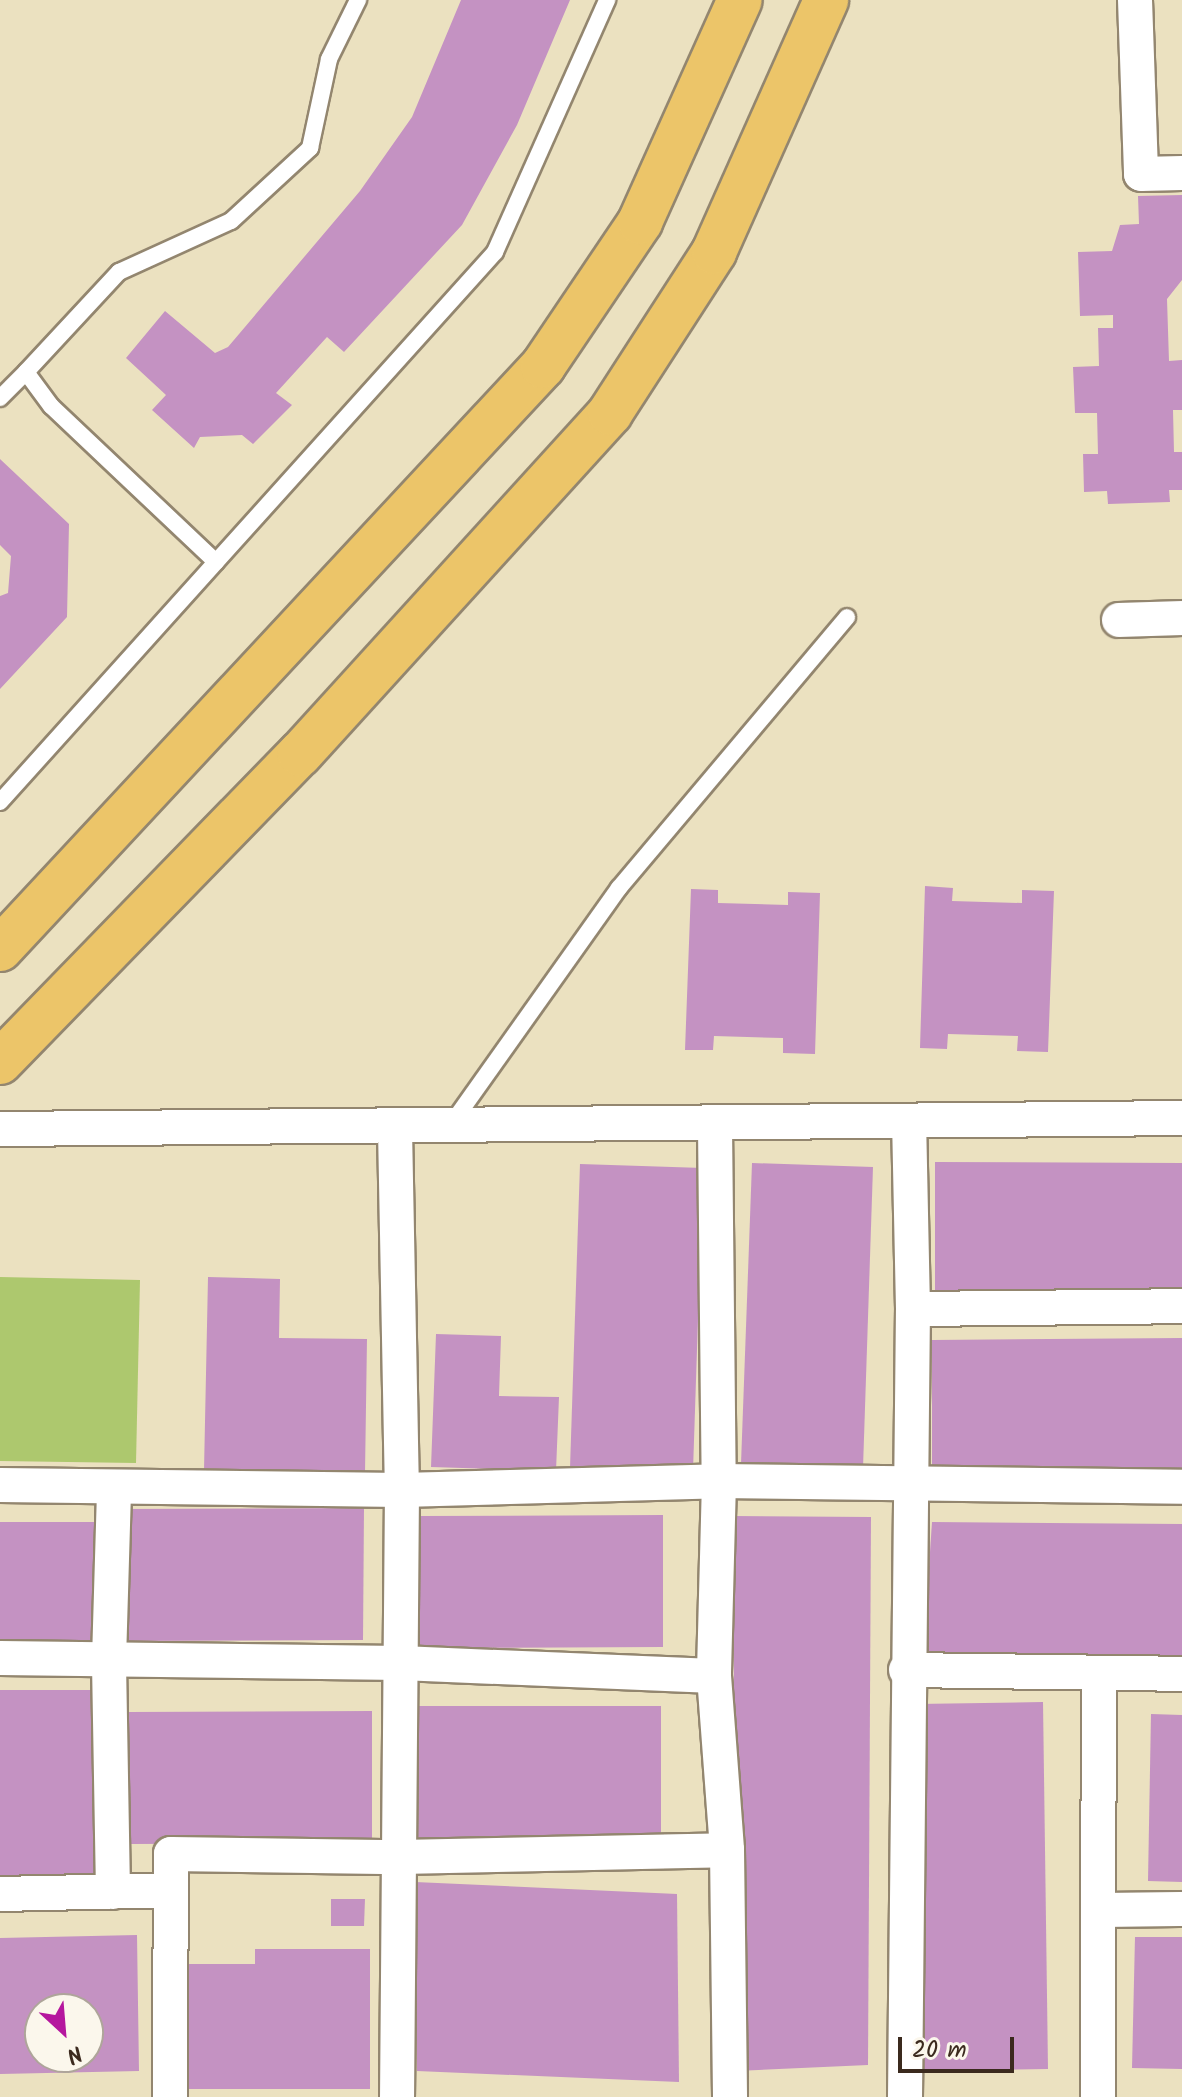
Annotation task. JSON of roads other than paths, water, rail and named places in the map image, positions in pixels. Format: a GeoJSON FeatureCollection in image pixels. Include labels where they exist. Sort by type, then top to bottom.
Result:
{"type":"FeatureCollection","features":[{"type":"Feature","properties":{"kind":"highway"},"geometry":{"type":"LineString","coordinates":[[0,949],[543,366],[640,222],[740,0]]}},
{"type":"Feature","properties":{"kind":"highway"},"geometry":{"type":"LineString","coordinates":[[0,1062],[300,754],[610,413],[714,252],[826,0]]}},
{"type":"Feature","properties":{"kind":"street"},"geometry":{"type":"LineString","coordinates":[[1135,0],[1141,174],[1182,173]]}},
{"type":"Feature","properties":{"kind":"street"},"geometry":{"type":"LineString","coordinates":[[1119,620],[1182,618]]}},
{"type":"Feature","properties":{"kind":"street"},"geometry":{"type":"LineString","coordinates":[[0,1129],[395,1129],[1182,1118]]}},
{"type":"Feature","properties":{"kind":"street"},"geometry":{"type":"LineString","coordinates":[[905,2097],[906,1670],[913,1309],[909,1123]]}},
{"type":"Feature","properties":{"kind":"street"},"geometry":{"type":"LineString","coordinates":[[715,1126],[719,1481],[714,1676],[727,1850],[730,2097]]}},
{"type":"Feature","properties":{"kind":"street"},"geometry":{"type":"LineString","coordinates":[[395,1129],[402,1490],[397,2097]]}},
{"type":"Feature","properties":{"kind":"street"},"geometry":{"type":"LineString","coordinates":[[913,1309],[1182,1306]]}},
{"type":"Feature","properties":{"kind":"street"},"geometry":{"type":"LineString","coordinates":[[0,1485],[402,1490],[719,1481],[909,1487],[1182,1487]]}},
{"type":"Feature","properties":{"kind":"street"},"geometry":{"type":"LineString","coordinates":[[113,1892],[109,1660],[114,1487]]}},
{"type":"Feature","properties":{"kind":"street"},"geometry":{"type":"LineString","coordinates":[[0,1658],[401,1663],[714,1676]]}},
{"type":"Feature","properties":{"kind":"street"},"geometry":{"type":"LineString","coordinates":[[906,1670],[1182,1674]]}},
{"type":"Feature","properties":{"kind":"street"},"geometry":{"type":"LineString","coordinates":[[1098,2097],[1099,1675]]}},
{"type":"Feature","properties":{"kind":"street"},"geometry":{"type":"LineString","coordinates":[[170,2097],[171,1854],[400,1857],[727,1850]]}},
{"type":"Feature","properties":{"kind":"street"},"geometry":{"type":"LineString","coordinates":[[0,1894],[171,1890]]}},
{"type":"Feature","properties":{"kind":"street"},"geometry":{"type":"LineString","coordinates":[[1100,1910],[1182,1909]]}},
{"type":"Feature","properties":{"kind":"lane"},"geometry":{"type":"LineString","coordinates":[[0,398],[119,272],[231,221],[310,148],[329,59],[358,0]]}},
{"type":"Feature","properties":{"kind":"lane"},"geometry":{"type":"LineString","coordinates":[[0,802],[495,252],[607,0]]}},
{"type":"Feature","properties":{"kind":"lane"},"geometry":{"type":"LineString","coordinates":[[26,372],[51,406],[216,562]]}},
{"type":"Feature","properties":{"kind":"lane"},"geometry":{"type":"LineString","coordinates":[[449,1128],[619,888],[847,617]]}}]}
